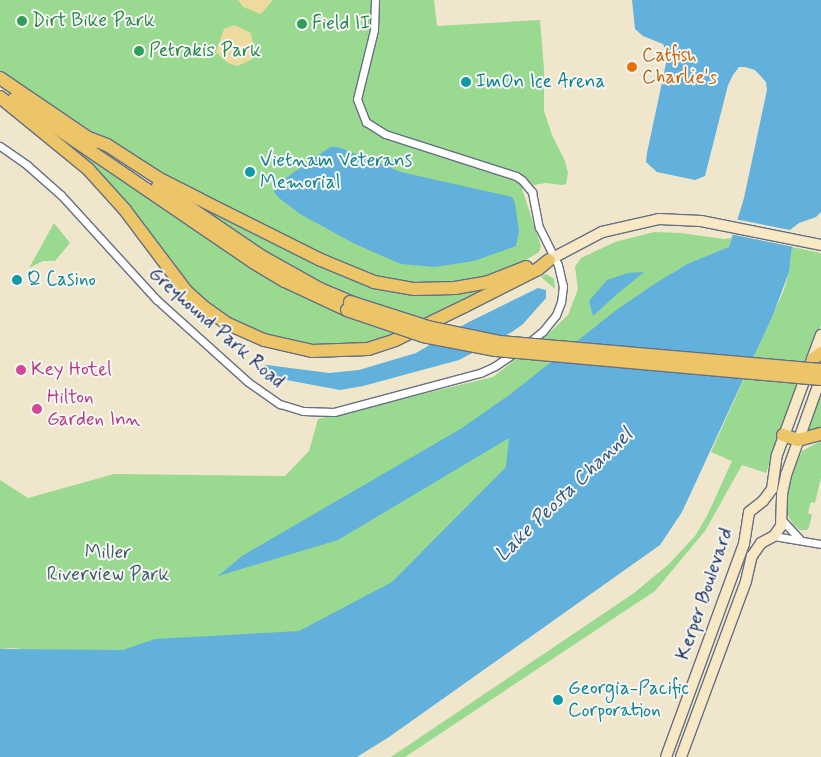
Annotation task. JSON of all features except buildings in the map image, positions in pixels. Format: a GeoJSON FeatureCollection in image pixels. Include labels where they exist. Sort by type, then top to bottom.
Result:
{"type":"FeatureCollection","features":[{"type":"Feature","properties":{"kind":"highway"},"geometry":{"type":"LineString","coordinates":[[0,78],[261,256],[348,306],[428,327],[500,342],[821,370]]}},
{"type":"Feature","properties":{"kind":"highway"},"geometry":{"type":"LineString","coordinates":[[0,89],[245,256],[285,281],[423,336],[496,350],[821,378]]}},
{"type":"Feature","properties":{"kind":"highway"},"geometry":{"type":"LineString","coordinates":[[0,97],[88,169],[124,210],[186,291],[205,308],[228,324],[264,340],[312,350],[368,349],[395,340],[489,294],[538,269],[552,258]]}},
{"type":"Feature","properties":{"kind":"highway"},"geometry":{"type":"LineString","coordinates":[[89,138],[107,145],[158,178],[198,199],[322,260],[374,282],[414,289],[455,288],[488,282],[535,262],[552,258]]}},
{"type":"Feature","properties":{"kind":"highway"},"geometry":{"type":"LineString","coordinates":[[783,436],[798,440],[821,434]]}},
{"type":"Feature","properties":{"kind":"main road"},"geometry":{"type":"LineString","coordinates":[[552,258],[602,232],[659,219],[682,219],[724,225],[816,244]]}},
{"type":"Feature","properties":{"kind":"main road","name":"Kerper Boulevard"},"geometry":{"type":"LineString","coordinates":[[666,757],[744,544],[749,512],[772,489],[777,455],[783,436],[817,356],[821,335]]}},
{"type":"Feature","properties":{"kind":"main road","name":"Kerper Boulevard"},"geometry":{"type":"LineString","coordinates":[[681,757],[746,581],[752,556],[762,543],[780,529],[784,485],[821,378]]}},
{"type":"Feature","properties":{"kind":"main road"},"geometry":{"type":"LineString","coordinates":[[760,502],[772,504],[782,518]]}},
{"type":"Feature","properties":{"kind":"main road"},"geometry":{"type":"LineString","coordinates":[[747,524],[757,535],[772,537]]}},
{"type":"Feature","properties":{"kind":"street","name":"Greyhound Park Road"},"geometry":{"type":"LineString","coordinates":[[0,146],[27,165],[61,194],[151,294],[248,382],[275,402],[303,411],[334,412],[459,379],[495,366],[534,339],[556,315],[561,302],[563,286],[561,272],[552,258],[539,227],[532,192],[522,180],[513,175],[385,134],[366,122],[357,99],[374,30],[375,0]]}},
{"type":"Feature","properties":{"kind":"street"},"geometry":{"type":"LineString","coordinates":[[782,518],[793,534],[802,540]]}},
{"type":"Feature","properties":{"kind":"street"},"geometry":{"type":"LineString","coordinates":[[772,537],[821,544]]}},
{"type":"Feature","properties":{"kind":"green space"},"geometry":{"type":"Polygon","coordinates":[[[0,0],[434,0],[437,26],[540,20],[544,69],[544,111],[552,135],[565,161],[568,173],[566,184],[546,183],[533,185],[524,177],[525,189],[522,189],[541,246],[539,252],[515,267],[475,281],[427,285],[369,276],[185,189],[136,160],[0,71],[0,0]]]}},
{"type":"Feature","properties":{"kind":"green space"},"geometry":{"type":"Polygon","coordinates":[[[62,139],[283,286],[344,316],[397,335],[351,347],[286,343],[234,323],[191,291],[62,139]]]}},
{"type":"Feature","properties":{"kind":"green space"},"geometry":{"type":"Polygon","coordinates":[[[197,204],[380,288],[509,279],[427,322],[370,304],[319,283],[268,254],[197,204]]]}},
{"type":"Feature","properties":{"kind":"green space"},"geometry":{"type":"Polygon","coordinates":[[[54,223],[70,243],[55,261],[43,261],[29,268],[54,223]]]}},
{"type":"Feature","properties":{"kind":"green space","name":"Miller Riverview Park"},"geometry":{"type":"Polygon","coordinates":[[[654,232],[681,233],[724,239],[732,238],[729,248],[687,264],[675,271],[600,330],[536,414],[482,530],[328,635],[119,661],[13,648],[0,649],[0,480],[28,498],[114,474],[285,476],[309,451],[318,419],[493,377],[547,335],[568,315],[578,289],[575,267],[581,258],[615,242],[654,232]]]}},
{"type":"Feature","properties":{"kind":"green space"},"geometry":{"type":"Polygon","coordinates":[[[792,247],[821,253],[821,325],[766,473],[742,465],[705,531],[655,591],[405,757],[391,757],[634,593],[669,564],[695,536],[707,516],[732,461],[711,452],[784,290],[789,272],[792,247]]]}},
{"type":"Feature","properties":{"kind":"green space"},"geometry":{"type":"Polygon","coordinates":[[[546,274],[554,279],[555,289],[541,277],[546,274]]]}},
{"type":"Feature","properties":{"kind":"green space"},"geometry":{"type":"Polygon","coordinates":[[[821,388],[821,429],[806,433],[821,388]]]}},
{"type":"Feature","properties":{"kind":"green space"},"geometry":{"type":"Polygon","coordinates":[[[821,441],[821,478],[815,503],[811,502],[808,513],[812,515],[809,527],[807,530],[800,530],[793,524],[786,512],[788,481],[802,451],[821,441]]]}},
{"type":"Feature","properties":{"kind":"sand"},"geometry":{"type":"Polygon","coordinates":[[[238,0],[273,0],[261,14],[243,7],[238,0]]]}},
{"type":"Feature","properties":{"kind":"sand"},"geometry":{"type":"Polygon","coordinates":[[[234,25],[251,33],[254,51],[251,60],[237,66],[228,63],[216,52],[224,29],[234,25]]]}},
{"type":"Feature","properties":{"kind":"water","name":"Lake Peosta Channel"},"geometry":{"type":"Polygon","coordinates":[[[632,0],[821,0],[821,219],[797,228],[792,247],[789,272],[773,315],[682,512],[660,545],[389,737],[357,757],[0,757],[0,649],[123,650],[155,639],[299,631],[392,582],[506,467],[509,438],[338,540],[218,576],[242,556],[462,428],[512,393],[615,311],[656,283],[687,264],[729,247],[744,198],[767,90],[766,82],[755,70],[745,67],[739,67],[733,75],[728,85],[705,176],[695,180],[657,172],[646,162],[668,54],[663,44],[643,36],[635,29],[632,0]]]}},
{"type":"Feature","properties":{"kind":"water"},"geometry":{"type":"Polygon","coordinates":[[[330,147],[338,147],[401,172],[512,197],[515,203],[519,231],[516,246],[474,261],[435,267],[401,264],[355,244],[300,214],[274,192],[276,185],[330,147]]]}},
{"type":"Feature","properties":{"kind":"water"},"geometry":{"type":"Polygon","coordinates":[[[644,272],[593,316],[589,301],[607,280],[628,273],[644,272]]]}},
{"type":"Feature","properties":{"kind":"water"},"geometry":{"type":"Polygon","coordinates":[[[538,288],[546,290],[546,298],[523,324],[512,332],[459,360],[363,386],[340,390],[265,376],[260,371],[260,367],[267,365],[329,373],[359,370],[416,353],[467,323],[538,288]]]}},
{"type":"Feature","properties":{"kind":"pier"},"geometry":{"type":"Polygon","coordinates":[[[821,212],[821,222],[799,230],[794,247],[730,234],[735,219],[790,230],[799,223],[816,217],[821,212]]]}},
{"type":"Feature","properties":{"kind":"place","name":"Dirt Bike Park"},"geometry":{"type":"Point","coordinates":[22,21]}},
{"type":"Feature","properties":{"kind":"place","name":"Field II"},"geometry":{"type":"Point","coordinates":[302,24]}},
{"type":"Feature","properties":{"kind":"place","name":"Petrakis Park"},"geometry":{"type":"Point","coordinates":[139,51]}},
{"type":"Feature","properties":{"kind":"place","name":"Catfish Charlie's"},"geometry":{"type":"Point","coordinates":[632,67]}},
{"type":"Feature","properties":{"kind":"place","name":"ImOn Ice Arena"},"geometry":{"type":"Point","coordinates":[466,82]}},
{"type":"Feature","properties":{"kind":"place","name":"Vietnam Veterans Memorial"},"geometry":{"type":"Point","coordinates":[250,172]}},
{"type":"Feature","properties":{"kind":"place","name":"Q Casino"},"geometry":{"type":"Point","coordinates":[17,280]}},
{"type":"Feature","properties":{"kind":"place","name":"Key Hotel"},"geometry":{"type":"Point","coordinates":[21,370]}},
{"type":"Feature","properties":{"kind":"place","name":"Hilton Garden Inn"},"geometry":{"type":"Point","coordinates":[37,409]}},
{"type":"Feature","properties":{"kind":"place","name":"Georgia-Pacific Corporation"},"geometry":{"type":"Point","coordinates":[558,700]}}]}
